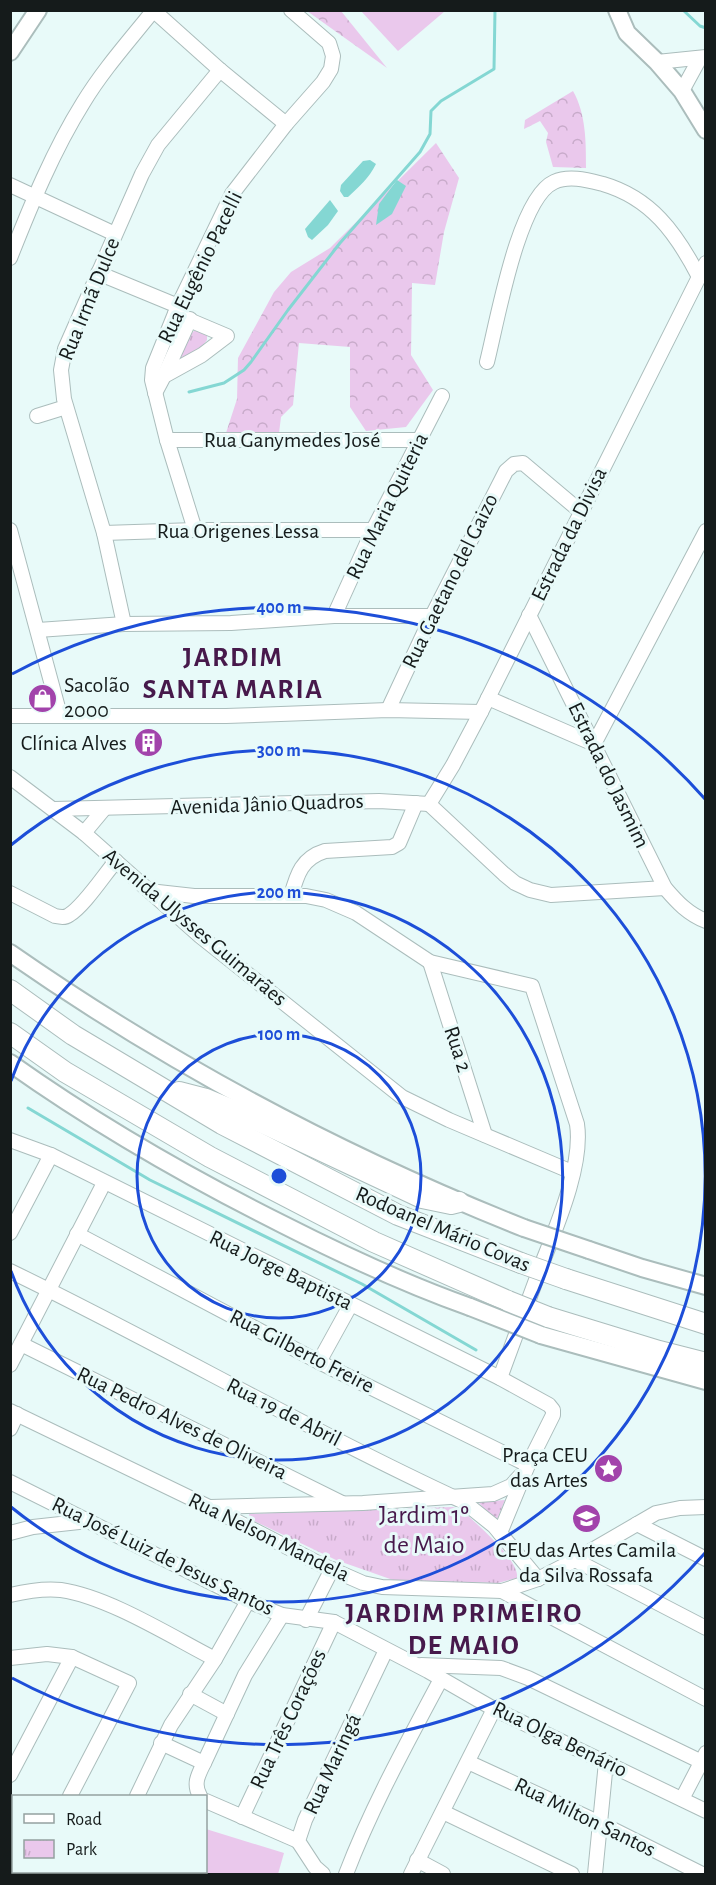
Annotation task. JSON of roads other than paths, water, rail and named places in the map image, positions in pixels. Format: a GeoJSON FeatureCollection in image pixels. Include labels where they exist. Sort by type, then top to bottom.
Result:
{"type":"FeatureCollection","features":[{"type":"Feature","properties":{"kind":"highway","name":"Rodoanel Mário Covas"},"geometry":{"type":"LineString","coordinates":[[10,990],[73,1035],[222,1124],[398,1215],[566,1280],[705,1324]]}},
{"type":"Feature","properties":{"kind":"highway","name":"Rodoanel Mário Covas"},"geometry":{"type":"LineString","coordinates":[[10,1033],[65,1072],[210,1157],[374,1242],[508,1301],[545,1326],[705,1363]]}},
{"type":"Feature","properties":{"kind":"highway"},"geometry":{"type":"LineString","coordinates":[[155,1085],[206,1099],[235,1111],[422,1198],[451,1204],[459,1202]]}},
{"type":"Feature","properties":{"kind":"main road"},"geometry":{"type":"LineString","coordinates":[[10,52],[38,10]]}},
{"type":"Feature","properties":{"kind":"main road"},"geometry":{"type":"LineString","coordinates":[[617,10],[627,33],[657,62],[682,91],[705,130]]}},
{"type":"Feature","properties":{"kind":"main road"},"geometry":{"type":"LineString","coordinates":[[10,953],[120,1026],[228,1090],[327,1142],[459,1202],[524,1228],[642,1268],[705,1286]]}},
{"type":"Feature","properties":{"kind":"main road"},"geometry":{"type":"LineString","coordinates":[[10,1063],[105,1125],[239,1202],[350,1257],[441,1297],[470,1307],[545,1326],[705,1381]]}},
{"type":"Feature","properties":{"kind":"street","name":"Rua Eugênio Pacelli"},"geometry":{"type":"LineString","coordinates":[[195,530],[167,440],[152,380],[153,368],[177,310],[232,194],[331,69],[333,56],[329,43],[291,10]]}},
{"type":"Feature","properties":{"kind":"street"},"geometry":{"type":"LineString","coordinates":[[10,258],[35,197],[82,103],[153,11],[286,124]]}},
{"type":"Feature","properties":{"kind":"street"},"geometry":{"type":"LineString","coordinates":[[657,62],[703,57]]}},
{"type":"Feature","properties":{"kind":"street"},"geometry":{"type":"LineString","coordinates":[[682,91],[703,57]]}},
{"type":"Feature","properties":{"kind":"street","name":"Rua Irmã Dulce"},"geometry":{"type":"LineString","coordinates":[[124,624],[104,533],[66,407],[61,370],[65,349],[142,174],[158,145],[220,70]]}},
{"type":"Feature","properties":{"kind":"street"},"geometry":{"type":"LineString","coordinates":[[487,362],[516,246],[535,200],[540,192],[554,182],[579,178],[616,188],[644,204],[663,221],[702,269]]}},
{"type":"Feature","properties":{"kind":"street"},"geometry":{"type":"LineString","coordinates":[[10,185],[116,234]]}},
{"type":"Feature","properties":{"kind":"street","name":"Estrada da Divisa"},"geometry":{"type":"LineString","coordinates":[[291,896],[298,871],[305,861],[315,854],[325,851],[392,847],[399,843],[422,803],[453,765],[482,712],[702,269]]}},
{"type":"Feature","properties":{"kind":"street"},"geometry":{"type":"LineString","coordinates":[[98,273],[177,310],[190,320],[227,336],[202,355],[164,376]]}},
{"type":"Feature","properties":{"kind":"street"},"geometry":{"type":"LineString","coordinates":[[155,393],[190,320]]}},
{"type":"Feature","properties":{"kind":"street","name":"Rua Maria Quiteria"},"geometry":{"type":"LineString","coordinates":[[334,616],[373,530],[441,396]]}},
{"type":"Feature","properties":{"kind":"street"},"geometry":{"type":"LineString","coordinates":[[36,416],[66,407]]}},
{"type":"Feature","properties":{"kind":"street","name":"Rua Ganymedes José"},"geometry":{"type":"LineString","coordinates":[[167,440],[417,440]]}},
{"type":"Feature","properties":{"kind":"street","name":"Rua Gaetano del Gaizo"},"geometry":{"type":"LineString","coordinates":[[388,710],[432,616],[506,471],[514,464],[523,463],[580,511]]}},
{"type":"Feature","properties":{"kind":"street","name":"Rua Origenes Lessa"},"geometry":{"type":"LineString","coordinates":[[104,533],[195,530],[373,530]]}},
{"type":"Feature","properties":{"kind":"street"},"geometry":{"type":"LineString","coordinates":[[10,531],[39,630],[60,715]]}},
{"type":"Feature","properties":{"kind":"street"},"geometry":{"type":"LineString","coordinates":[[488,698],[594,744],[705,531]]}},
{"type":"Feature","properties":{"kind":"street","name":"Estrada do Jasmim"},"geometry":{"type":"LineString","coordinates":[[529,615],[665,888],[681,906],[692,915],[705,921]]}},
{"type":"Feature","properties":{"kind":"street"},"geometry":{"type":"LineString","coordinates":[[39,630],[124,624],[231,623],[334,616],[432,616]]}},
{"type":"Feature","properties":{"kind":"street"},"geometry":{"type":"LineString","coordinates":[[10,716],[226,716],[388,710],[482,712]]}},
{"type":"Feature","properties":{"kind":"street","name":"Avenida Ulysses Guimarães"},"geometry":{"type":"LineString","coordinates":[[10,777],[84,833],[200,936],[402,1097],[449,1120],[572,1172]]}},
{"type":"Feature","properties":{"kind":"street","name":"Avenida Jânio Quadros"},"geometry":{"type":"LineString","coordinates":[[54,809],[379,801],[422,803]]}},
{"type":"Feature","properties":{"kind":"street"},"geometry":{"type":"LineString","coordinates":[[422,803],[514,883],[530,890],[551,895],[572,895],[665,888]]}},
{"type":"Feature","properties":{"kind":"street"},"geometry":{"type":"LineString","coordinates":[[84,833],[104,809]]}},
{"type":"Feature","properties":{"kind":"street"},"geometry":{"type":"LineString","coordinates":[[10,893],[62,918],[70,915],[116,861]]}},
{"type":"Feature","properties":{"kind":"street"},"geometry":{"type":"LineString","coordinates":[[150,891],[194,896],[291,896],[326,900],[356,913],[430,962],[532,986],[578,1124],[578,1151],[564,1206],[500,1378]]}},
{"type":"Feature","properties":{"kind":"street"},"geometry":{"type":"LineString","coordinates":[[175,913],[194,896]]}},
{"type":"Feature","properties":{"kind":"street","name":"Rua 2"},"geometry":{"type":"LineString","coordinates":[[430,962],[485,1135]]}},
{"type":"Feature","properties":{"kind":"street","name":"Rua Jorge Baptista"},"geometry":{"type":"LineString","coordinates":[[10,1140],[51,1155],[500,1378],[549,1405],[553,1410],[553,1415],[526,1468]]}},
{"type":"Feature","properties":{"kind":"street"},"geometry":{"type":"LineString","coordinates":[[10,1233],[51,1155]]}},
{"type":"Feature","properties":{"kind":"street"},"geometry":{"type":"LineString","coordinates":[[10,1365],[104,1183]]}},
{"type":"Feature","properties":{"kind":"street","name":"Rua Gilberto Freire"},"geometry":{"type":"LineString","coordinates":[[77,1234],[526,1468]]}},
{"type":"Feature","properties":{"kind":"street","name":"Rua 19 de Abril"},"geometry":{"type":"LineString","coordinates":[[10,1271],[452,1496],[480,1513],[500,1533],[538,1579]]}},
{"type":"Feature","properties":{"kind":"street"},"geometry":{"type":"LineString","coordinates":[[319,1362],[351,1304]]}},
{"type":"Feature","properties":{"kind":"street","name":"Rua Pedro Alves de Oliveira"},"geometry":{"type":"LineString","coordinates":[[21,1344],[342,1503]]}},
{"type":"Feature","properties":{"kind":"street"},"geometry":{"type":"LineString","coordinates":[[10,1429],[14,1413]]}},
{"type":"Feature","properties":{"kind":"street","name":"Rua Nelson Mandela"},"geometry":{"type":"LineString","coordinates":[[14,1413],[332,1569],[363,1583],[382,1587],[502,1591],[538,1579],[656,1513],[680,1508],[705,1507]]}},
{"type":"Feature","properties":{"kind":"street"},"geometry":{"type":"LineString","coordinates":[[209,1507],[342,1503],[493,1494],[511,1486],[526,1468]]}},
{"type":"Feature","properties":{"kind":"street"},"geometry":{"type":"LineString","coordinates":[[500,1533],[526,1468]]}},
{"type":"Feature","properties":{"kind":"street","name":"Rua José Luiz de Jesus Santos"},"geometry":{"type":"LineString","coordinates":[[10,1482],[248,1601],[282,1615],[334,1622],[416,1665]]}},
{"type":"Feature","properties":{"kind":"street"},"geometry":{"type":"LineString","coordinates":[[10,1533],[61,1522],[89,1520]]}},
{"type":"Feature","properties":{"kind":"street"},"geometry":{"type":"LineString","coordinates":[[637,1524],[705,1559]]}},
{"type":"Feature","properties":{"kind":"street"},"geometry":{"type":"LineString","coordinates":[[575,1560],[705,1628]]}},
{"type":"Feature","properties":{"kind":"street"},"geometry":{"type":"LineString","coordinates":[[306,1620],[332,1569]]}},
{"type":"Feature","properties":{"kind":"street"},"geometry":{"type":"LineString","coordinates":[[10,1595],[30,1591],[60,1590],[90,1597],[157,1628],[215,1659]]}},
{"type":"Feature","properties":{"kind":"street"},"geometry":{"type":"LineString","coordinates":[[502,1591],[705,1699]]}},
{"type":"Feature","properties":{"kind":"street"},"geometry":{"type":"LineString","coordinates":[[138,1795],[161,1743],[190,1694],[215,1659],[248,1601]]}},
{"type":"Feature","properties":{"kind":"street"},"geometry":{"type":"LineString","coordinates":[[199,1795],[196,1788],[197,1778],[245,1675],[282,1615]]}},
{"type":"Feature","properties":{"kind":"street","name":"Rua Três Corações"},"geometry":{"type":"LineString","coordinates":[[242,1817],[334,1622]]}},
{"type":"Feature","properties":{"kind":"street","name":"Rua Maringá"},"geometry":{"type":"LineString","coordinates":[[323,1875],[315,1868],[298,1841],[315,1799],[386,1650]]}},
{"type":"Feature","properties":{"kind":"street"},"geometry":{"type":"LineString","coordinates":[[10,1658],[47,1654],[72,1658],[129,1683],[71,1795]]}},
{"type":"Feature","properties":{"kind":"street"},"geometry":{"type":"LineString","coordinates":[[10,1775],[72,1658]]}},
{"type":"Feature","properties":{"kind":"street"},"geometry":{"type":"LineString","coordinates":[[416,1665],[501,1668],[528,1678],[704,1760],[682,1799]]}},
{"type":"Feature","properties":{"kind":"street","name":"Rua Olga Benário"},"geometry":{"type":"LineString","coordinates":[[416,1665],[494,1709],[606,1761],[705,1811]]}},
{"type":"Feature","properties":{"kind":"street"},"geometry":{"type":"LineString","coordinates":[[346,1875],[360,1838],[394,1767],[441,1679]]}},
{"type":"Feature","properties":{"kind":"street"},"geometry":{"type":"LineString","coordinates":[[190,1694],[227,1714]]}},
{"type":"Feature","properties":{"kind":"street"},"geometry":{"type":"LineString","coordinates":[[411,1875],[494,1709]]}},
{"type":"Feature","properties":{"kind":"street"},"geometry":{"type":"LineString","coordinates":[[161,1743],[204,1763]]}},
{"type":"Feature","properties":{"kind":"street"},"geometry":{"type":"LineString","coordinates":[[595,1875],[606,1761]]}},
{"type":"Feature","properties":{"kind":"street","name":"Rua Milton Santos"},"geometry":{"type":"LineString","coordinates":[[468,1762],[600,1823],[702,1875]]}},
{"type":"Feature","properties":{"kind":"street"},"geometry":{"type":"LineString","coordinates":[[207,1801],[298,1841]]}},
{"type":"Feature","properties":{"kind":"street"},"geometry":{"type":"LineString","coordinates":[[443,1812],[572,1875]]}},
{"type":"Feature","properties":{"kind":"street"},"geometry":{"type":"LineString","coordinates":[[417,1860],[443,1875]]}},
{"type":"Feature","properties":{"kind":"water"},"geometry":{"type":"Polygon","coordinates":[[[370,160],[376,164],[370,174],[348,197],[344,197],[340,191],[341,185],[363,161],[370,160]]]}},
{"type":"Feature","properties":{"kind":"water"},"geometry":{"type":"Polygon","coordinates":[[[397,180],[406,186],[392,214],[376,225],[379,204],[397,180]]]}},
{"type":"Feature","properties":{"kind":"water"},"geometry":{"type":"Polygon","coordinates":[[[330,200],[338,211],[328,225],[312,240],[305,229],[330,200]]]}},
{"type":"Feature","properties":{"kind":"waterway"},"geometry":{"type":"LineString","coordinates":[[189,392],[224,383],[244,370],[340,243],[420,152],[430,134],[431,111],[441,101],[494,69],[495,10]]}},
{"type":"Feature","properties":{"kind":"waterway"},"geometry":{"type":"LineString","coordinates":[[683,10],[700,26],[706,28]]}},
{"type":"Feature","properties":{"kind":"waterway"},"geometry":{"type":"LineString","coordinates":[[28,1108],[150,1180],[362,1284],[476,1350]]}},
{"type":"Feature","properties":{"kind":"place","name":"Sacolão 2000"},"geometry":{"type":"Point","coordinates":[43,698]}},
{"type":"Feature","properties":{"kind":"place","name":"Clínica Alves"},"geometry":{"type":"Point","coordinates":[148,743]}},
{"type":"Feature","properties":{"kind":"place","name":"Praça CEU das Artes"},"geometry":{"type":"Point","coordinates":[609,1468]}},
{"type":"Feature","properties":{"kind":"place","name":"CEU das Artes Camila da Silva Rossafa"},"geometry":{"type":"Point","coordinates":[586,1518]}},
{"type":"Feature","properties":{"kind":"district","name":"JARDIM SANTA MARIA"},"geometry":{"type":"Point","coordinates":[233,674]}},
{"type":"Feature","properties":{"kind":"district","name":"Jardim 1º de Maio"},"geometry":{"type":"Point","coordinates":[424,1530]}},
{"type":"Feature","properties":{"kind":"district","name":"JARDIM PRIMEIRO DE MAIO"},"geometry":{"type":"Point","coordinates":[464,1630]}}]}
